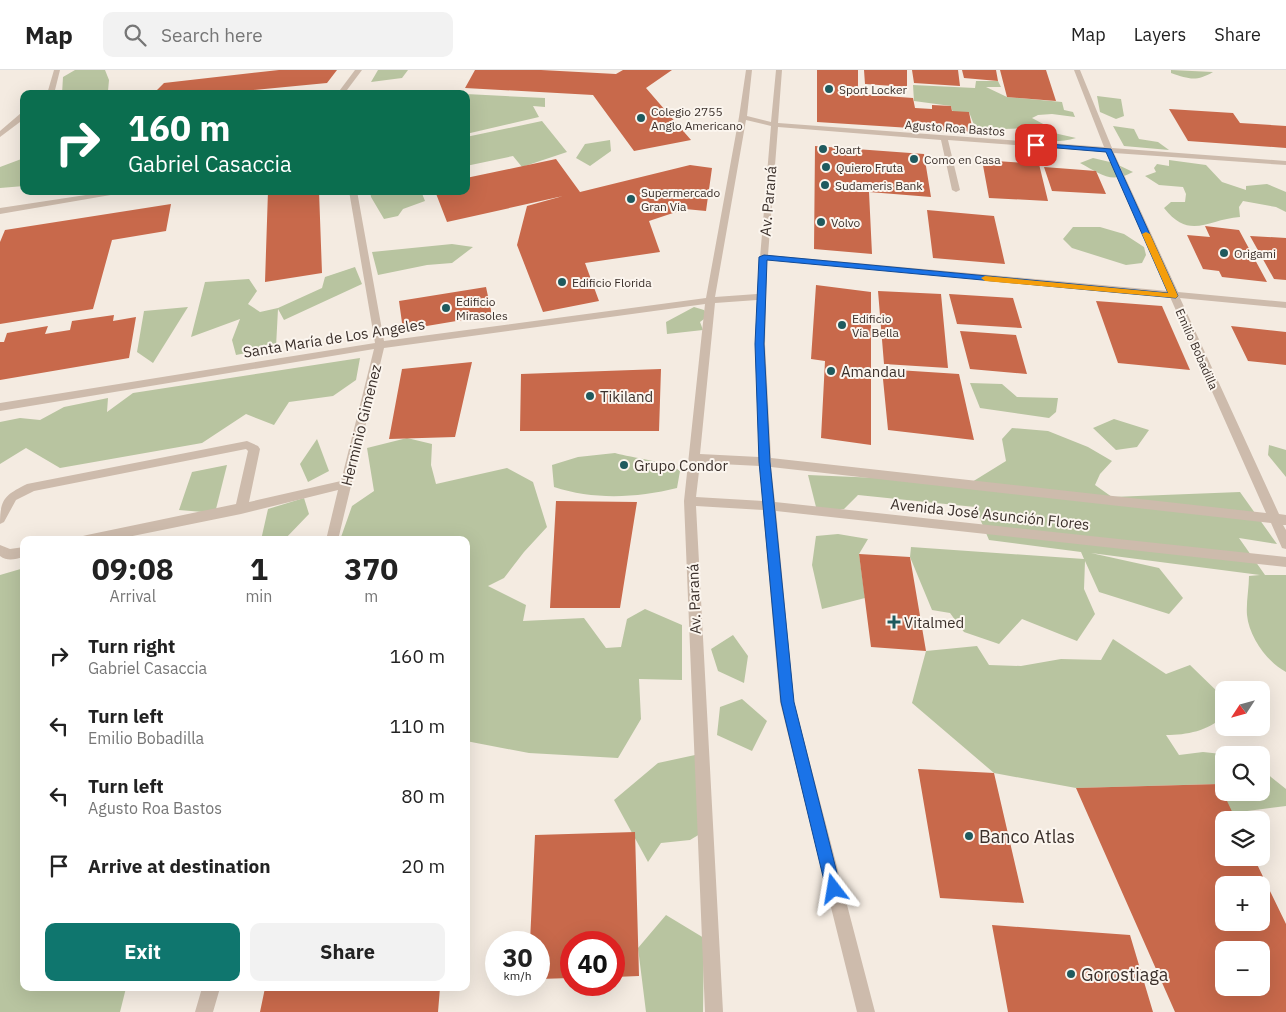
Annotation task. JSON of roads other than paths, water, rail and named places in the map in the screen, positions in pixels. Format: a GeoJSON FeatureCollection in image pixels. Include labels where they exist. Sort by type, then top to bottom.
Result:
{"type":"FeatureCollection","features":[{"type":"Feature","properties":{"kind":"street"},"geometry":{"type":"LineString","coordinates":[[51,90],[57,70]]}},
{"type":"Feature","properties":{"kind":"street"},"geometry":{"type":"LineString","coordinates":[[343,90],[359,70]]}},
{"type":"Feature","properties":{"kind":"street","name":"Av. Paraná"},"geometry":{"type":"LineString","coordinates":[[714,1012],[690,502],[710,300],[750,70]]}},
{"type":"Feature","properties":{"kind":"street","name":"Av. Paraná"},"geometry":{"type":"LineString","coordinates":[[779,70],[764,257],[760,344],[765,462],[787,702],[866,1012]]}},
{"type":"Feature","properties":{"kind":"street","name":"Emilio Bobadilla"},"geometry":{"type":"LineString","coordinates":[[1077,70],[1108,150],[1173,296],[1280,519],[1286,544]]}},
{"type":"Feature","properties":{"kind":"street","name":"Agusto Roa Bastos"},"geometry":{"type":"LineString","coordinates":[[743,117],[775,125],[1286,163]]}},
{"type":"Feature","properties":{"kind":"street"},"geometry":{"type":"LineString","coordinates":[[0,135],[20,118]]}},
{"type":"Feature","properties":{"kind":"street"},"geometry":{"type":"LineString","coordinates":[[944,138],[956,190]]}},
{"type":"Feature","properties":{"kind":"street"},"geometry":{"type":"LineString","coordinates":[[0,211],[104,195]]}},
{"type":"Feature","properties":{"kind":"street","name":"Herminio Gimenez"},"geometry":{"type":"LineString","coordinates":[[333,536],[380,345],[354,195]]}},
{"type":"Feature","properties":{"kind":"street"},"geometry":{"type":"LineString","coordinates":[[764,257],[1286,305]]}},
{"type":"Feature","properties":{"kind":"street","name":"Santa María de Los Angeles"},"geometry":{"type":"LineString","coordinates":[[0,408],[380,345],[710,300],[762,297]]}},
{"type":"Feature","properties":{"kind":"street"},"geometry":{"type":"LineString","coordinates":[[0,519],[12,497],[31,487],[247,445],[254,449],[240,509]]}},
{"type":"Feature","properties":{"kind":"street","name":"Avenida José Asunción Flores"},"geometry":{"type":"LineString","coordinates":[[693,458],[765,462],[1280,519]]}},
{"type":"Feature","properties":{"kind":"street"},"geometry":{"type":"LineString","coordinates":[[107,536],[240,509],[346,484]]}},
{"type":"Feature","properties":{"kind":"street","name":"Avenida José Asunción Flores"},"geometry":{"type":"LineString","coordinates":[[690,502],[769,506],[1286,562]]}},
{"type":"Feature","properties":{"kind":"street"},"geometry":{"type":"LineString","coordinates":[[0,550],[8,555],[20,553]]}},
{"type":"Feature","properties":{"kind":"street"},"geometry":{"type":"LineString","coordinates":[[204,1012],[210,991]]}},
{"type":"Feature","properties":{"kind":"place","name":"Sport Locker"},"geometry":{"type":"Point","coordinates":[829,89]}},
{"type":"Feature","properties":{"kind":"place","name":"Colegio 2755 Anglo Americano"},"geometry":{"type":"Point","coordinates":[641,118]}},
{"type":"Feature","properties":{"kind":"place","name":"Joart"},"geometry":{"type":"Point","coordinates":[823,149]}},
{"type":"Feature","properties":{"kind":"place","name":"Como en Casa"},"geometry":{"type":"Point","coordinates":[914,159]}},
{"type":"Feature","properties":{"kind":"place","name":"Quiero Fruta"},"geometry":{"type":"Point","coordinates":[826,167]}},
{"type":"Feature","properties":{"kind":"place","name":"Sudameris Bank"},"geometry":{"type":"Point","coordinates":[825,185]}},
{"type":"Feature","properties":{"kind":"place","name":"Supermercado Gran Via"},"geometry":{"type":"Point","coordinates":[631,199]}},
{"type":"Feature","properties":{"kind":"place","name":"Volvo"},"geometry":{"type":"Point","coordinates":[821,222]}},
{"type":"Feature","properties":{"kind":"place","name":"Origami"},"geometry":{"type":"Point","coordinates":[1224,253]}},
{"type":"Feature","properties":{"kind":"place","name":"Edificio Florida"},"geometry":{"type":"Point","coordinates":[562,282]}},
{"type":"Feature","properties":{"kind":"place","name":"Edificio Mirasoles"},"geometry":{"type":"Point","coordinates":[446,308]}},
{"type":"Feature","properties":{"kind":"place","name":"Edificio Via Bella"},"geometry":{"type":"Point","coordinates":[842,325]}},
{"type":"Feature","properties":{"kind":"place","name":"Amandau"},"geometry":{"type":"Point","coordinates":[831,371]}},
{"type":"Feature","properties":{"kind":"place","name":"Tikiland"},"geometry":{"type":"Point","coordinates":[590,396]}},
{"type":"Feature","properties":{"kind":"place","name":"Grupo Condor"},"geometry":{"type":"Point","coordinates":[624,465]}},
{"type":"Feature","properties":{"kind":"place","name":"Vitalmed"},"geometry":{"type":"Point","coordinates":[894,622]}},
{"type":"Feature","properties":{"kind":"place","name":"Banco Atlas"},"geometry":{"type":"Point","coordinates":[969,836]}},
{"type":"Feature","properties":{"kind":"place","name":"Gorostiaga"},"geometry":{"type":"Point","coordinates":[1071,974]}}]}
